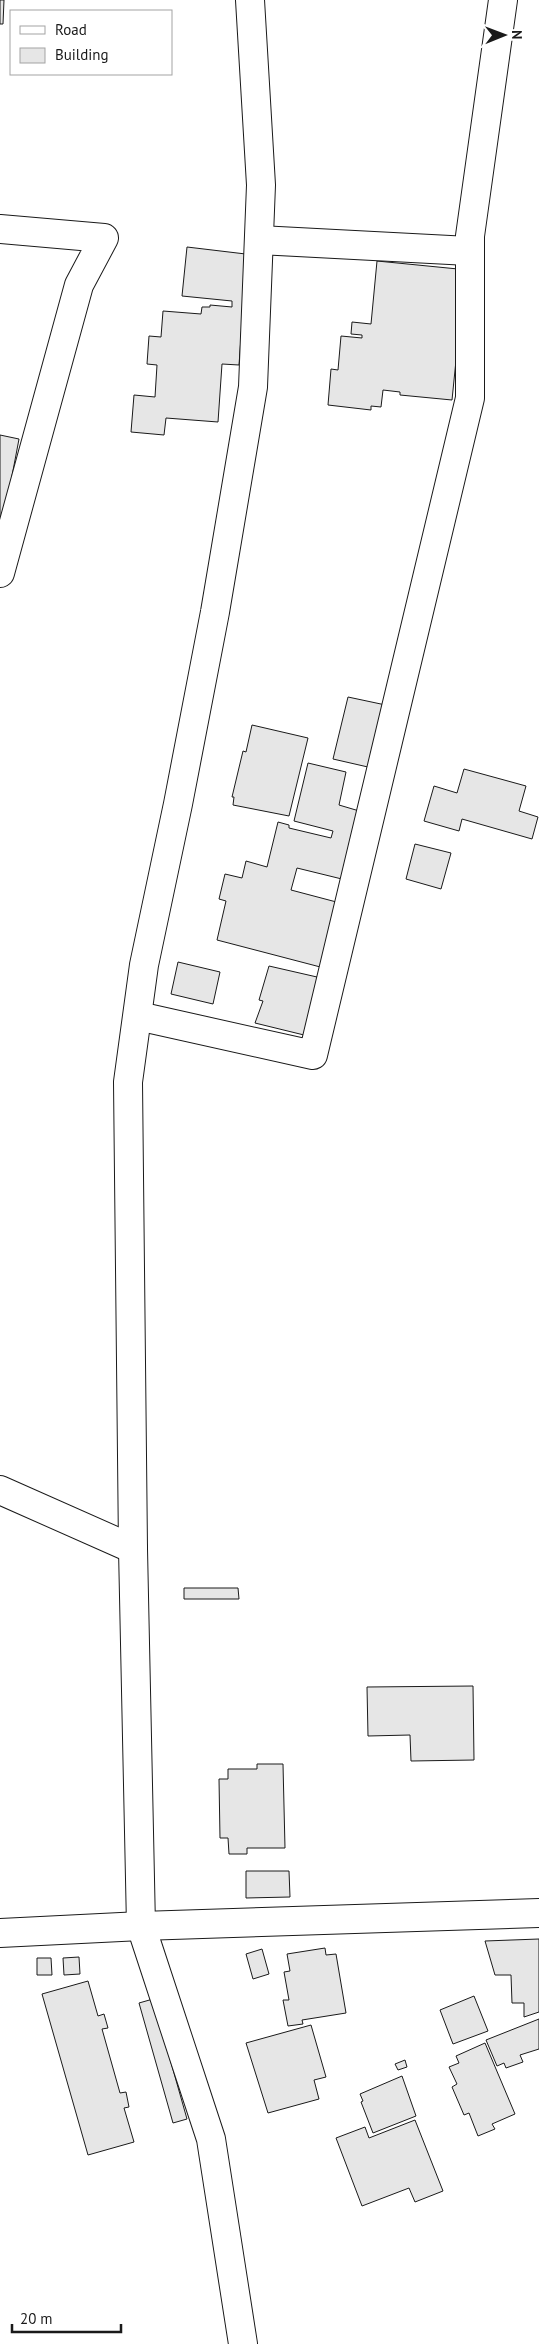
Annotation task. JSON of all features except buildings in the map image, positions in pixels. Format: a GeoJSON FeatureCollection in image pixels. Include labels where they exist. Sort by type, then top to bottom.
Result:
{"type":"FeatureCollection","features":[{"type":"Feature","properties":{"kind":"street"},"geometry":{"type":"LineString","coordinates":[[243,2344],[211,2139],[141,1926],[133,1549],[128,1082],[144,965],[178,804],[215,612],[253,387],[261,185],[250,0]]}},
{"type":"Feature","properties":{"kind":"street"},"geometry":{"type":"LineString","coordinates":[[138,1016],[313,1055],[470,398],[469,251],[502,0]]}},
{"type":"Feature","properties":{"kind":"street"},"geometry":{"type":"LineString","coordinates":[[0,228],[104,238],[79,285],[0,573]]}},
{"type":"Feature","properties":{"kind":"street"},"geometry":{"type":"LineString","coordinates":[[259,240],[469,251]]}},
{"type":"Feature","properties":{"kind":"street"},"geometry":{"type":"LineString","coordinates":[[0,1490],[133,1549]]}},
{"type":"Feature","properties":{"kind":"street"},"geometry":{"type":"LineString","coordinates":[[0,1934],[141,1926],[539,1913]]}}]}
